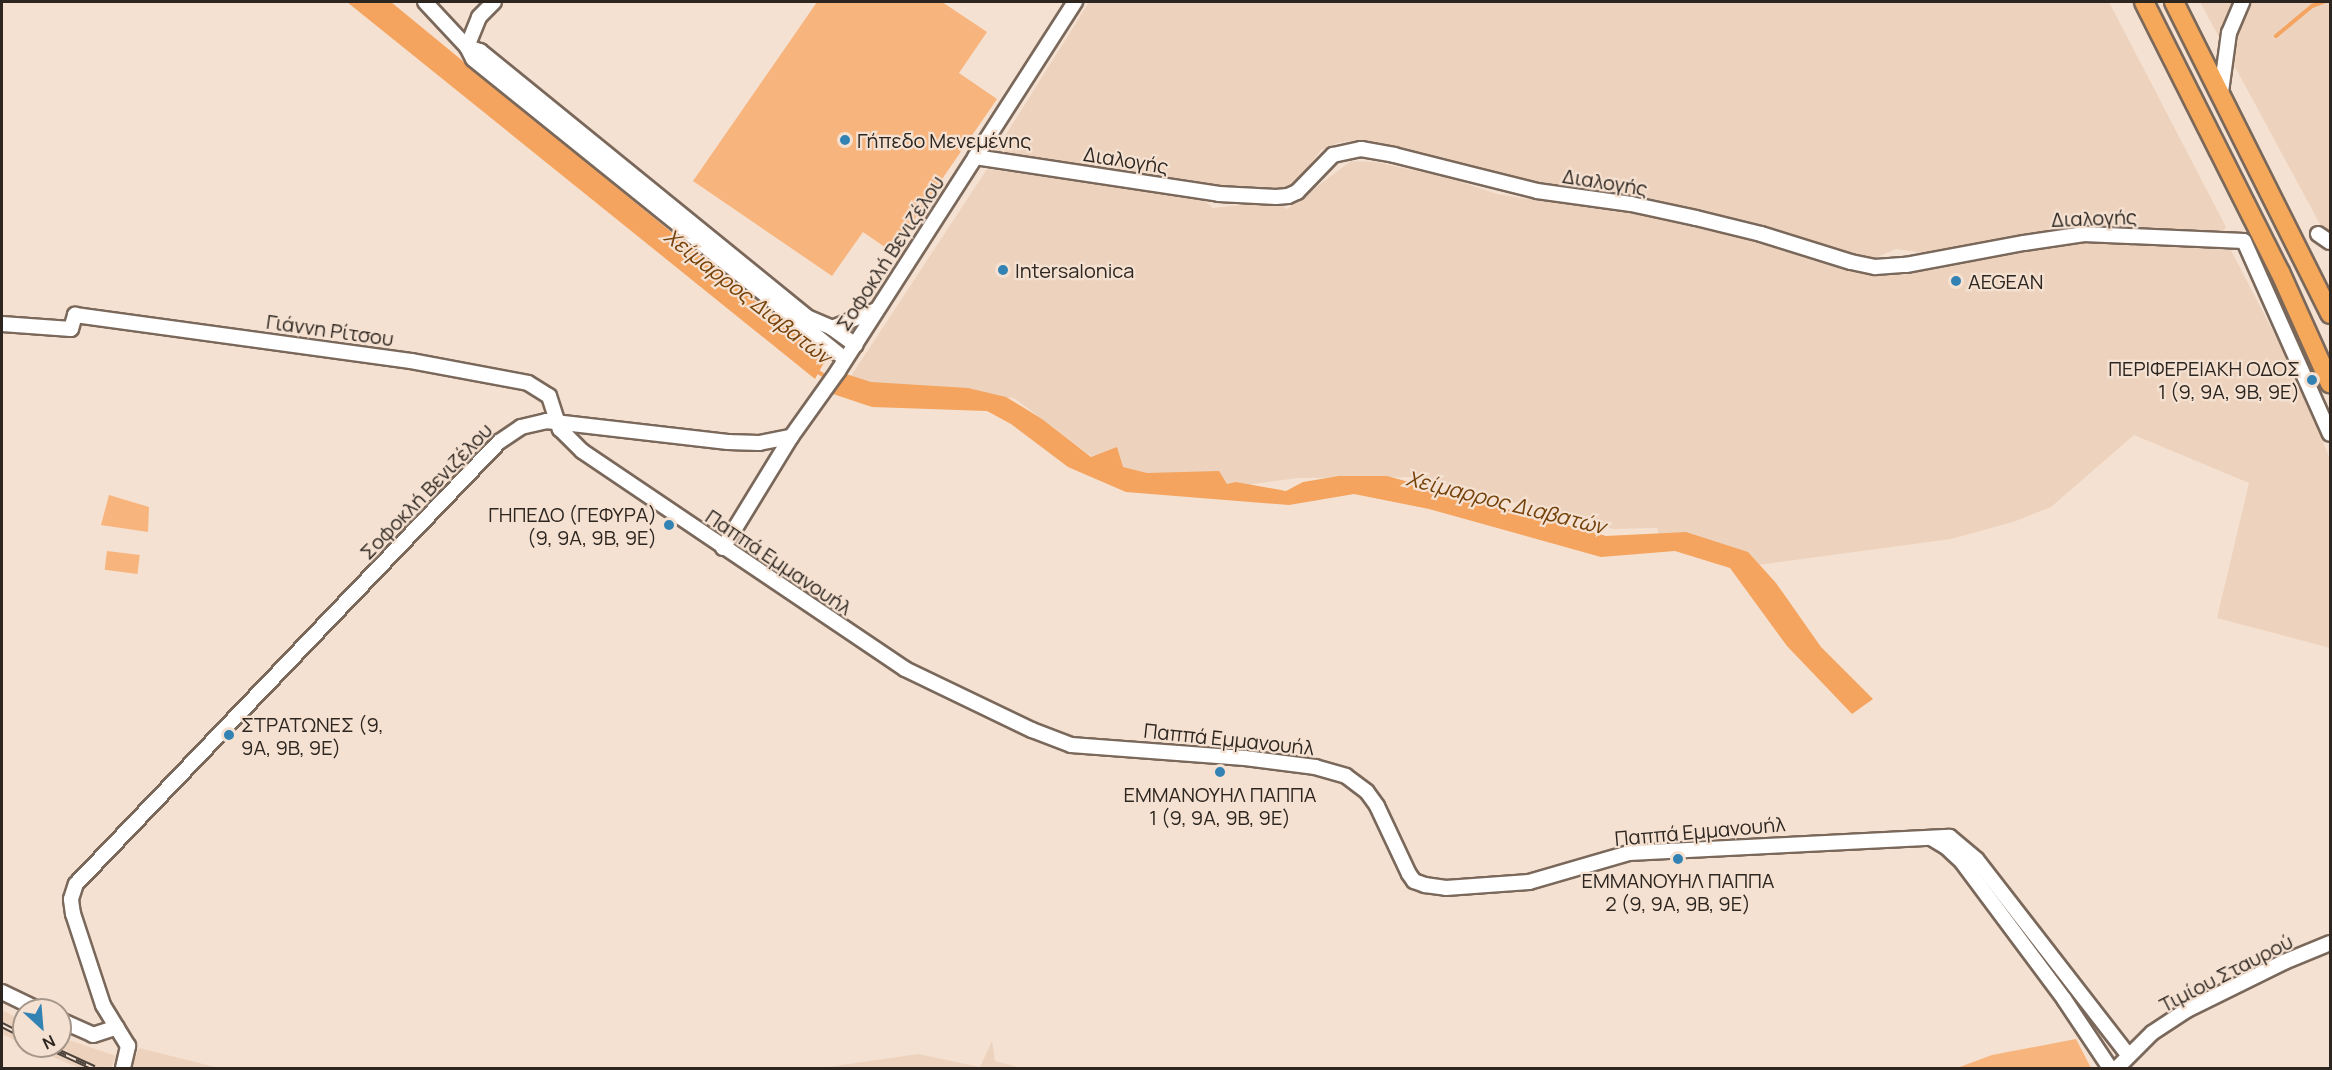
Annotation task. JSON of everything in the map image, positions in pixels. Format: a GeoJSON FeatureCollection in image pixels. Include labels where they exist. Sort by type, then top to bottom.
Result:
{"type":"FeatureCollection","features":[{"type":"Feature","properties":{"kind":"highway"},"geometry":{"type":"LineString","coordinates":[[2144,2],[2280,272],[2331,383]]}},
{"type":"Feature","properties":{"kind":"highway"},"geometry":{"type":"LineString","coordinates":[[2174,2],[2331,314]]}},
{"type":"Feature","properties":{"kind":"street"},"geometry":{"type":"LineString","coordinates":[[425,2],[467,47],[473,59],[841,365]]}},
{"type":"Feature","properties":{"kind":"street"},"geometry":{"type":"LineString","coordinates":[[467,47],[478,17],[494,2]]}},
{"type":"Feature","properties":{"kind":"street","name":"Σοφοκλή Βενιζέλου"},"geometry":{"type":"LineString","coordinates":[[123,1068],[129,1050],[103,1005],[71,906],[72,891],[81,877],[173,784],[499,442],[521,427],[557,421],[728,442],[759,443],[791,437],[855,345],[1075,2]]}},
{"type":"Feature","properties":{"kind":"street"},"geometry":{"type":"LineString","coordinates":[[2221,92],[2229,33],[2242,2]]}},
{"type":"Feature","properties":{"kind":"street"},"geometry":{"type":"LineString","coordinates":[[467,47],[480,51],[809,318],[832,328],[855,345]]}},
{"type":"Feature","properties":{"kind":"street","name":"Διαλογής"},"geometry":{"type":"LineString","coordinates":[[975,157],[1201,191],[1276,197],[1288,196],[1297,192],[1333,155],[1361,149],[1394,155],[1537,191],[1631,204],[1696,218],[1875,267],[1906,265],[2084,234],[2244,241],[2331,434]]}},
{"type":"Feature","properties":{"kind":"street"},"geometry":{"type":"LineString","coordinates":[[2318,234],[2331,242]]}},
{"type":"Feature","properties":{"kind":"street"},"geometry":{"type":"LineString","coordinates":[[832,328],[878,309]]}},
{"type":"Feature","properties":{"kind":"street","name":"Γιάννη Ρίτσου"},"geometry":{"type":"LineString","coordinates":[[2,324],[71,329],[75,315],[497,375],[543,390],[551,399],[557,421]]}},
{"type":"Feature","properties":{"kind":"street","name":"Παππά Εμμανουήλ"},"geometry":{"type":"LineString","coordinates":[[557,421],[566,437],[582,451],[905,669],[1063,742],[1084,747],[1245,758],[1315,767],[1346,776],[1367,792],[1377,806],[1409,874],[1414,881],[1425,885],[1446,888],[1529,882],[1629,853],[1950,837],[1977,860],[2128,1055]]}},
{"type":"Feature","properties":{"kind":"street"},"geometry":{"type":"LineString","coordinates":[[723,548],[791,437]]}},
{"type":"Feature","properties":{"kind":"street"},"geometry":{"type":"LineString","coordinates":[[1929,837],[1946,847],[1962,862],[2064,999],[2110,1068]]}},
{"type":"Feature","properties":{"kind":"street","name":"Τιμίου Σταυρού"},"geometry":{"type":"LineString","coordinates":[[2117,1068],[2152,1033],[2187,1011],[2284,962],[2331,943]]}},
{"type":"Feature","properties":{"kind":"street"},"geometry":{"type":"LineString","coordinates":[[72,1025],[93,1035],[117,1027]]}},
{"type":"Feature","properties":{"kind":"shaded area","name":"Γήπεδο Μενεμένης"},"geometry":{"type":"Polygon","coordinates":[[[817,2],[942,2],[987,32],[959,73],[997,99],[892,252],[863,232],[832,276],[693,181],[817,2]]]}},
{"type":"Feature","properties":{"kind":"shaded area"},"geometry":{"type":"Polygon","coordinates":[[[1089,2],[2109,2],[2226,227],[2222,234],[2107,229],[1931,254],[1896,249],[1873,259],[1721,215],[1654,206],[1504,178],[1391,145],[1358,140],[1337,143],[1321,150],[1297,182],[1278,190],[1202,192],[990,160],[1089,2]]]}},
{"type":"Feature","properties":{"kind":"shaded area"},"geometry":{"type":"Polygon","coordinates":[[[2200,2],[2330,2],[2330,232],[2321,226],[2200,2]]]}},
{"type":"Feature","properties":{"kind":"shaded area"},"geometry":{"type":"Polygon","coordinates":[[[1351,161],[1376,162],[1449,178],[1497,194],[1520,198],[1649,212],[1857,272],[1876,275],[1902,275],[2004,254],[2084,243],[2172,244],[2231,250],[2295,374],[2330,459],[2330,648],[2217,618],[2249,483],[2134,435],[2051,507],[2013,522],[1951,539],[1758,565],[1659,535],[1657,528],[1614,529],[1420,477],[1298,478],[1231,487],[1141,479],[1088,454],[1014,398],[889,391],[851,376],[987,169],[1201,198],[1213,208],[1275,201],[1287,209],[1351,161]]]}},
{"type":"Feature","properties":{"kind":"shaded area"},"geometry":{"type":"Polygon","coordinates":[[[109,495],[149,507],[148,532],[101,525],[109,495]]]}},
{"type":"Feature","properties":{"kind":"shaded area"},"geometry":{"type":"Polygon","coordinates":[[[107,551],[140,555],[137,574],[105,570],[107,551]]]}},
{"type":"Feature","properties":{"kind":"shaded area"},"geometry":{"type":"Polygon","coordinates":[[[2,1010],[12,1015],[12,1039],[2,1034],[2,1010]]]}},
{"type":"Feature","properties":{"kind":"shaded area"},"geometry":{"type":"Polygon","coordinates":[[[2076,1039],[2091,1068],[1957,1068],[1992,1055],[2076,1039]]]}},
{"type":"Feature","properties":{"kind":"shaded area"},"geometry":{"type":"Polygon","coordinates":[[[72,1041],[116,1056],[111,1068],[79,1068],[55,1058],[72,1058],[72,1041]]]}},
{"type":"Feature","properties":{"kind":"shaded area"},"geometry":{"type":"Polygon","coordinates":[[[992,1041],[995,1061],[1022,1068],[821,1068],[918,1054],[980,1067],[992,1041]]]}},
{"type":"Feature","properties":{"kind":"shaded area"},"geometry":{"type":"Polygon","coordinates":[[[139,1048],[219,1068],[131,1068],[139,1048]]]}},
{"type":"Feature","properties":{"kind":"water"},"geometry":{"type":"Polygon","coordinates":[[[347,2],[391,2],[826,359],[815,379],[347,2]]]}},
{"type":"Feature","properties":{"kind":"water"},"geometry":{"type":"Polygon","coordinates":[[[846,374],[871,382],[968,388],[1006,397],[1042,419],[1091,457],[1117,447],[1123,467],[1147,473],[1219,471],[1227,484],[1236,482],[1286,491],[1303,482],[1339,476],[1387,476],[1606,536],[1686,532],[1748,552],[1776,583],[1821,647],[1873,699],[1852,714],[1787,646],[1730,568],[1675,551],[1601,557],[1429,509],[1354,494],[1289,505],[1126,492],[1068,467],[1011,424],[987,411],[872,407],[833,394],[846,374]]]}},
{"type":"Feature","properties":{"kind":"waterway"},"geometry":{"type":"LineString","coordinates":[[2276,36],[2312,6],[2323,2]]}},
{"type":"Feature","properties":{"kind":"waterway","name":"Χείμαρρος Διαβατών"},"geometry":{"type":"LineString","coordinates":[[815,370],[842,387]]}},
{"type":"Feature","properties":{"kind":"railway"},"geometry":{"type":"LineString","coordinates":[[2,1025],[12,1030]]}},
{"type":"Feature","properties":{"kind":"railway"},"geometry":{"type":"LineString","coordinates":[[72,1058],[94,1068]]}},
{"type":"Feature","properties":{"kind":"place","name":"Γήπεδο Μενεμένης"},"geometry":{"type":"Point","coordinates":[845,140]}},
{"type":"Feature","properties":{"kind":"place","name":"Intersalonica"},"geometry":{"type":"Point","coordinates":[1003,270]}},
{"type":"Feature","properties":{"kind":"place","name":"AEGEAN"},"geometry":{"type":"Point","coordinates":[1956,281]}},
{"type":"Feature","properties":{"kind":"place","name":"ΠΕΡΙΦΕΡΕΙΑΚΗ ΟΔΟΣ 1 (9, 9Α, 9Β, 9Ε)"},"geometry":{"type":"Point","coordinates":[2312,380]}},
{"type":"Feature","properties":{"kind":"place","name":"ΓΗΠΕΔΟ (ΓΕΦΥΡΑ) (9, 9Α, 9Β, 9Ε)"},"geometry":{"type":"Point","coordinates":[669,525]}},
{"type":"Feature","properties":{"kind":"place","name":"ΣΤΡΑΤΩΝΕΣ (9, 9Α, 9Β, 9Ε)"},"geometry":{"type":"Point","coordinates":[229,735]}},
{"type":"Feature","properties":{"kind":"place","name":"ΕΜΜΑΝΟΥΗΛ ΠΑΠΠΑ 1 (9, 9Α, 9Β, 9Ε)"},"geometry":{"type":"Point","coordinates":[1220,772]}},
{"type":"Feature","properties":{"kind":"place","name":"ΕΜΜΑΝΟΥΗΛ ΠΑΠΠΑ 2 (9, 9Α, 9Β, 9Ε)"},"geometry":{"type":"Point","coordinates":[1678,859]}}]}
